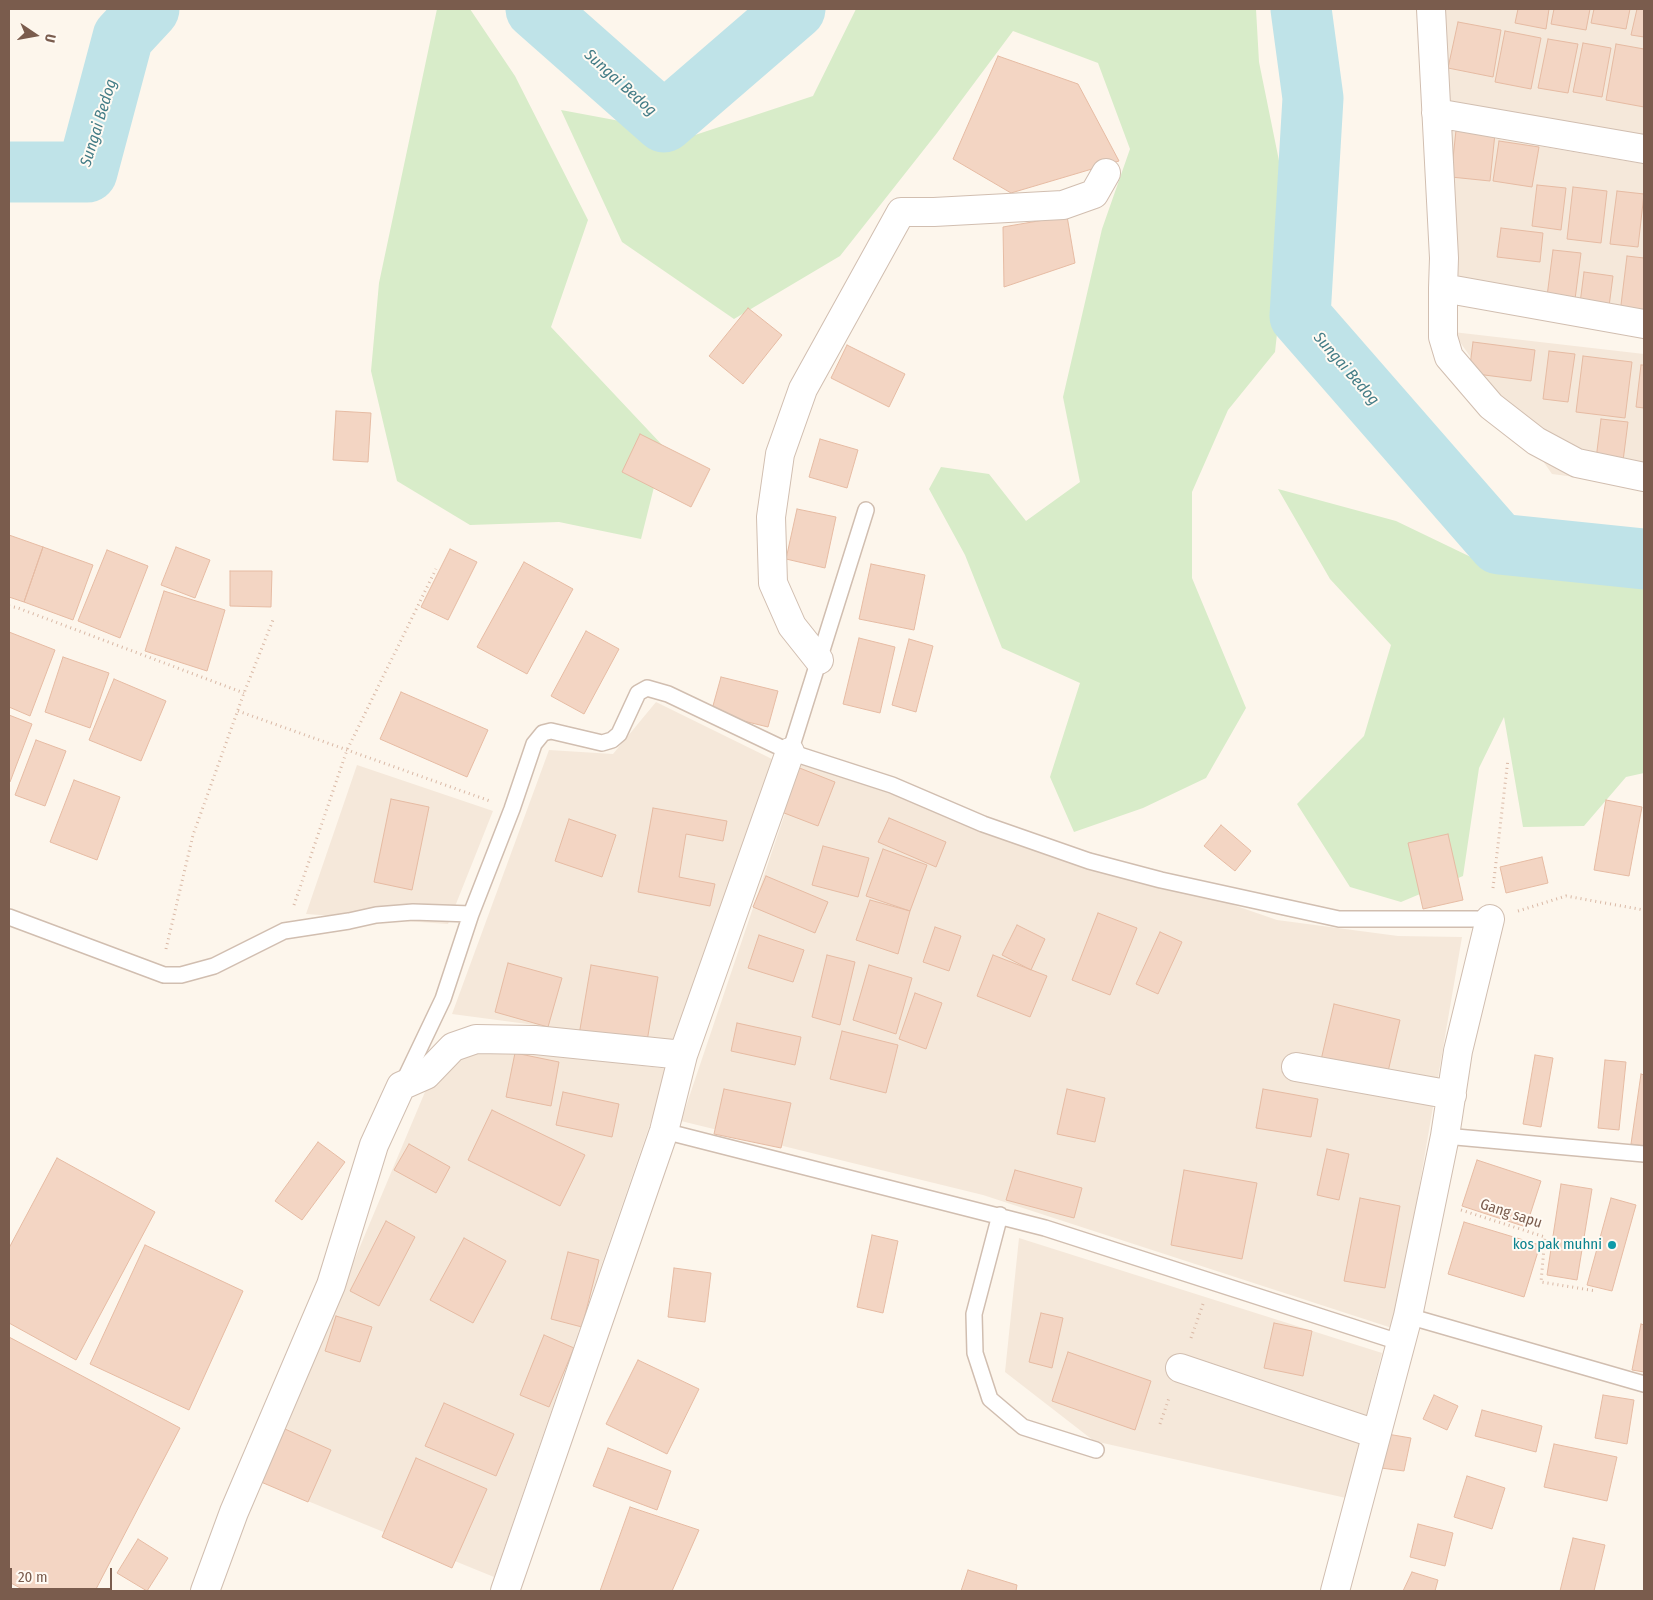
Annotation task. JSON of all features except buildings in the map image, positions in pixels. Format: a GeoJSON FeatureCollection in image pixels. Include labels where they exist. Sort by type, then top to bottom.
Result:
{"type":"FeatureCollection","features":[{"type":"Feature","properties":{"kind":"street"},"geometry":{"type":"LineString","coordinates":[[1431,9],[1444,258],[1443,337],[1450,357],[1491,406],[1536,440],[1577,463],[1644,477]]}},
{"type":"Feature","properties":{"kind":"street"},"geometry":{"type":"LineString","coordinates":[[1436,113],[1644,150]]}},
{"type":"Feature","properties":{"kind":"street"},"geometry":{"type":"LineString","coordinates":[[819,660],[792,626],[773,583],[771,517],[780,454],[803,388],[901,212],[1063,205],[1094,194],[1106,173]]}},
{"type":"Feature","properties":{"kind":"street"},"geometry":{"type":"LineString","coordinates":[[1443,288],[1644,324]]}},
{"type":"Feature","properties":{"kind":"street"},"geometry":{"type":"LineString","coordinates":[[505,1591],[664,1131],[683,1055],[790,752]]}},
{"type":"Feature","properties":{"kind":"street"},"geometry":{"type":"LineString","coordinates":[[1334,1591],[1402,1343],[1445,1136],[1458,1051],[1490,919]]}},
{"type":"Feature","properties":{"kind":"street"},"geometry":{"type":"LineString","coordinates":[[205,1591],[234,1512],[331,1285],[374,1145],[401,1086],[426,1075],[453,1047],[476,1039],[535,1040],[683,1055]]}},
{"type":"Feature","properties":{"kind":"street"},"geometry":{"type":"LineString","coordinates":[[1296,1067],[1452,1095]]}},
{"type":"Feature","properties":{"kind":"street"},"geometry":{"type":"LineString","coordinates":[[1180,1368],[1376,1434]]}},
{"type":"Feature","properties":{"kind":"lane"},"geometry":{"type":"LineString","coordinates":[[790,752],[866,510]]}},
{"type":"Feature","properties":{"kind":"lane"},"geometry":{"type":"LineString","coordinates":[[401,1086],[443,999],[471,914],[512,809],[534,744],[543,733],[551,731],[602,743],[612,740],[619,734],[638,693],[647,688],[668,694],[790,752],[892,785],[983,824],[1080,858],[1160,880],[1339,919],[1490,919]]}},
{"type":"Feature","properties":{"kind":"lane"},"geometry":{"type":"LineString","coordinates":[[9,917],[164,975],[181,975],[214,966],[284,931],[376,915],[413,912],[471,914]]}},
{"type":"Feature","properties":{"kind":"lane"},"geometry":{"type":"LineString","coordinates":[[664,1131],[1000,1215],[1402,1343]]}},
{"type":"Feature","properties":{"kind":"lane"},"geometry":{"type":"LineString","coordinates":[[1445,1136],[1644,1154]]}},
{"type":"Feature","properties":{"kind":"lane"},"geometry":{"type":"LineString","coordinates":[[1000,1215],[974,1314],[975,1353],[990,1399],[1023,1427],[1096,1450]]}},
{"type":"Feature","properties":{"kind":"lane"},"geometry":{"type":"LineString","coordinates":[[1408,1316],[1644,1384]]}},
{"type":"Feature","properties":{"kind":"path"},"geometry":{"type":"LineString","coordinates":[[284,931],[347,750],[436,569]]}},
{"type":"Feature","properties":{"kind":"path"},"geometry":{"type":"LineString","coordinates":[[9,606],[244,693]]}},
{"type":"Feature","properties":{"kind":"path"},"geometry":{"type":"LineString","coordinates":[[164,975],[166,949],[193,835],[244,693],[273,620]]}},
{"type":"Feature","properties":{"kind":"path"},"geometry":{"type":"LineString","coordinates":[[238,711],[512,809]]}},
{"type":"Feature","properties":{"kind":"path"},"geometry":{"type":"LineString","coordinates":[[1508,759],[1490,919],[1566,896],[1644,910]]}},
{"type":"Feature","properties":{"kind":"path","name":"Gang sapu"},"geometry":{"type":"LineString","coordinates":[[1432,1200],[1545,1237],[1541,1282],[1596,1291]]}},
{"type":"Feature","properties":{"kind":"shaded area"},"geometry":{"type":"Polygon","coordinates":[[[1438,9],[1644,9],[1644,137],[1446,100],[1438,9]]]}},
{"type":"Feature","properties":{"kind":"shaded area"},"geometry":{"type":"Polygon","coordinates":[[[1444,130],[1644,164],[1644,334],[1451,294],[1444,130]]]}},
{"type":"Feature","properties":{"kind":"shaded area"},"geometry":{"type":"Polygon","coordinates":[[[1453,332],[1644,354],[1644,486],[1552,474],[1453,332]]]}},
{"type":"Feature","properties":{"kind":"shaded area"},"geometry":{"type":"Polygon","coordinates":[[[656,702],[772,759],[678,1044],[452,1014],[549,750],[613,754],[656,702]]]}},
{"type":"Feature","properties":{"kind":"shaded area"},"geometry":{"type":"Polygon","coordinates":[[[804,757],[1277,920],[1398,936],[1462,937],[1395,1329],[983,1195],[681,1121],[804,757]]]}},
{"type":"Feature","properties":{"kind":"shaded area"},"geometry":{"type":"Polygon","coordinates":[[[357,765],[493,811],[448,924],[306,914],[357,765]]]}},
{"type":"Feature","properties":{"kind":"shaded area"},"geometry":{"type":"Polygon","coordinates":[[[446,1042],[669,1069],[494,1577],[261,1482],[446,1042]]]}},
{"type":"Feature","properties":{"kind":"shaded area"},"geometry":{"type":"Polygon","coordinates":[[[1019,1238],[1382,1353],[1346,1498],[1094,1441],[1005,1372],[1019,1238]]]}},
{"type":"Feature","properties":{"kind":"green space"},"geometry":{"type":"Polygon","coordinates":[[[437,9],[470,9],[515,76],[588,220],[551,327],[664,447],[641,539],[559,522],[470,525],[397,481],[371,371],[379,283],[437,9]]]}},
{"type":"Feature","properties":{"kind":"green space"},"geometry":{"type":"Polygon","coordinates":[[[856,9],[1256,9],[1259,62],[1290,215],[1275,352],[1228,410],[1192,492],[1192,578],[1246,708],[1206,778],[1143,808],[1074,832],[1050,777],[1080,683],[1002,648],[965,555],[929,489],[941,467],[989,474],[1026,521],[1080,482],[1063,397],[1102,229],[1130,149],[1098,63],[1013,31],[937,133],[840,256],[734,319],[622,242],[561,110],[695,135],[813,96],[856,9]]]}},
{"type":"Feature","properties":{"kind":"green space"},"geometry":{"type":"Polygon","coordinates":[[[1278,489],[1396,521],[1502,572],[1644,589],[1644,773],[1626,777],[1584,826],[1523,827],[1504,717],[1479,768],[1463,876],[1401,902],[1350,887],[1297,804],[1364,736],[1391,645],[1330,579],[1278,489]]]}},
{"type":"Feature","properties":{"kind":"waterway","name":"Sungai Bedog"},"geometry":{"type":"LineString","coordinates":[[9,172],[87,172],[123,37],[149,9]]}},
{"type":"Feature","properties":{"kind":"waterway","name":"Sungai Bedog"},"geometry":{"type":"LineString","coordinates":[[536,9],[664,122],[795,9]]}},
{"type":"Feature","properties":{"kind":"waterway","name":"Sungai Bedog"},"geometry":{"type":"LineString","coordinates":[[1301,9],[1313,98],[1300,316],[1499,544],[1644,559]]}},
{"type":"Feature","properties":{"kind":"place","name":"kos pak muhni"},"geometry":{"type":"Point","coordinates":[1612,1245]}}]}
